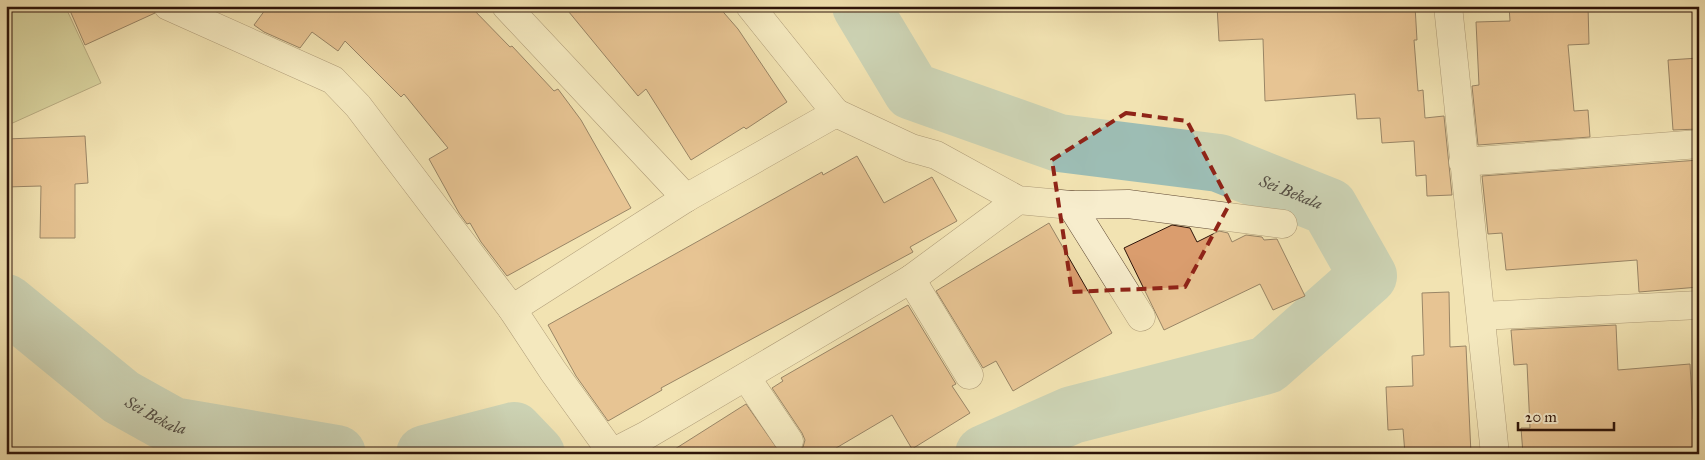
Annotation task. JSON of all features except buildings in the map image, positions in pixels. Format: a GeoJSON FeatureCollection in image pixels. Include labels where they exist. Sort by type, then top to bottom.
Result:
{"type":"FeatureCollection","features":[{"type":"Feature","properties":{"kind":"street"},"geometry":{"type":"LineString","coordinates":[[168,6],[205,12],[333,80],[358,106],[512,310],[612,453],[645,436],[911,280],[1018,200]]}},
{"type":"Feature","properties":{"kind":"street"},"geometry":{"type":"LineString","coordinates":[[506,6],[686,198]]}},
{"type":"Feature","properties":{"kind":"street"},"geometry":{"type":"LineString","coordinates":[[750,6],[836,114],[911,148],[936,155],[1018,200],[1071,205],[1128,204],[1283,224]]}},
{"type":"Feature","properties":{"kind":"street"},"geometry":{"type":"LineString","coordinates":[[1448,6],[1495,454]]}},
{"type":"Feature","properties":{"kind":"street"},"geometry":{"type":"LineString","coordinates":[[512,310],[686,198],[836,114]]}},
{"type":"Feature","properties":{"kind":"street"},"geometry":{"type":"LineString","coordinates":[[1463,162],[1699,144]]}},
{"type":"Feature","properties":{"kind":"street"},"geometry":{"type":"LineString","coordinates":[[1071,205],[1141,317]]}},
{"type":"Feature","properties":{"kind":"street"},"geometry":{"type":"LineString","coordinates":[[911,280],[969,375]]}},
{"type":"Feature","properties":{"kind":"street"},"geometry":{"type":"LineString","coordinates":[[1481,316],[1699,305]]}},
{"type":"Feature","properties":{"kind":"street"},"geometry":{"type":"LineString","coordinates":[[746,377],[789,442]]}},
{"type":"Feature","properties":{"kind":"highlighted area"},"geometry":{"type":"Polygon","coordinates":[[[1126,113],[1187,121],[1230,203],[1185,287],[1072,292],[1052,160],[1126,113]]]}},
{"type":"Feature","properties":{"kind":"green space"},"geometry":{"type":"Polygon","coordinates":[[[6,6],[65,6],[101,83],[6,126],[6,6]]]}},
{"type":"Feature","properties":{"kind":"waterway","name":"Sei Bekala"},"geometry":{"type":"LineString","coordinates":[[861,6],[912,91],[1059,143],[1219,163],[1329,207],[1368,276],[1267,365],[1072,415],[984,454]]}},
{"type":"Feature","properties":{"kind":"waterway","name":"Sei Bekala"},"geometry":{"type":"LineString","coordinates":[[6,303],[121,397],[173,426],[337,454]]}},
{"type":"Feature","properties":{"kind":"waterway","name":"Sei Bekala"},"geometry":{"type":"LineString","coordinates":[[425,454],[514,431],[536,454]]}}]}
